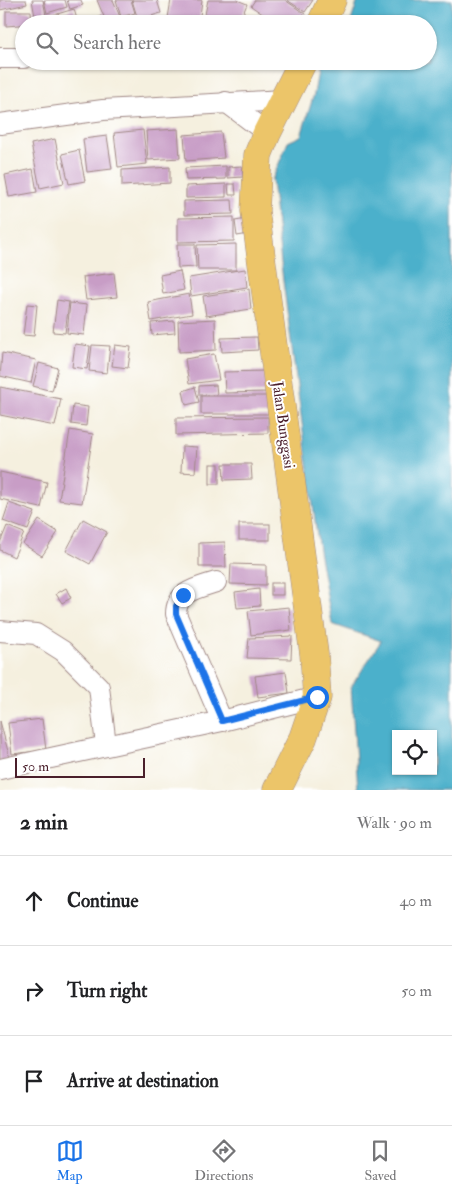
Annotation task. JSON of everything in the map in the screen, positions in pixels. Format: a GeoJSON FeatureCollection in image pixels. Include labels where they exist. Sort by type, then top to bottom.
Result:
{"type":"FeatureCollection","features":[{"type":"Feature","properties":{"kind":"highway"},"geometry":{"type":"LineString","coordinates":[[325,15],[332,0]]}},
{"type":"Feature","properties":{"kind":"highway","name":"Jalan Bunggasi"},"geometry":{"type":"LineString","coordinates":[[276,790],[303,738],[317,697],[314,654],[255,211],[258,155],[298,70]]}},
{"type":"Feature","properties":{"kind":"street"},"geometry":{"type":"LineString","coordinates":[[0,58],[15,58]]}},
{"type":"Feature","properties":{"kind":"street"},"geometry":{"type":"LineString","coordinates":[[0,124],[103,110],[283,100]]}},
{"type":"Feature","properties":{"kind":"street"},"geometry":{"type":"LineString","coordinates":[[226,102],[267,133]]}},
{"type":"Feature","properties":{"kind":"street"},"geometry":{"type":"LineString","coordinates":[[216,582],[188,591],[183,595],[176,606],[176,614],[222,721]]}},
{"type":"Feature","properties":{"kind":"street"},"geometry":{"type":"LineString","coordinates":[[0,630],[36,634],[63,650],[99,688],[106,745]]}},
{"type":"Feature","properties":{"kind":"street"},"geometry":{"type":"LineString","coordinates":[[0,769],[222,721],[317,697]]}},
{"type":"Feature","properties":{"kind":"water"},"geometry":{"type":"Polygon","coordinates":[[[358,0],[452,0],[452,790],[358,790],[351,687],[381,641],[332,624],[319,550],[283,281],[272,180],[288,142],[301,136],[314,94],[318,70],[437,70],[437,15],[353,15],[358,0]]]}},
{"type":"Feature","properties":{"kind":"building"},"geometry":{"type":"Polygon","coordinates":[[[0,0],[26,0],[27,4],[0,10],[0,0]]]}},
{"type":"Feature","properties":{"kind":"building"},"geometry":{"type":"Polygon","coordinates":[[[32,0],[43,0],[46,15],[35,15],[32,0]]]}},
{"type":"Feature","properties":{"kind":"building"},"geometry":{"type":"Polygon","coordinates":[[[44,0],[65,0],[67,7],[47,13],[44,0]]]}},
{"type":"Feature","properties":{"kind":"building"},"geometry":{"type":"Polygon","coordinates":[[[67,0],[81,0],[83,5],[70,9],[67,0]]]}},
{"type":"Feature","properties":{"kind":"building"},"geometry":{"type":"Polygon","coordinates":[[[97,0],[113,0],[119,15],[103,15],[97,0]]]}},
{"type":"Feature","properties":{"kind":"building"},"geometry":{"type":"Polygon","coordinates":[[[116,0],[131,0],[135,13],[120,15],[116,0]]]}},
{"type":"Feature","properties":{"kind":"building"},"geometry":{"type":"Polygon","coordinates":[[[132,0],[157,0],[161,13],[136,15],[132,0]]]}},
{"type":"Feature","properties":{"kind":"building"},"geometry":{"type":"Polygon","coordinates":[[[171,0],[202,0],[200,15],[168,15],[171,0]]]}},
{"type":"Feature","properties":{"kind":"building"},"geometry":{"type":"Polygon","coordinates":[[[208,0],[237,0],[247,4],[243,15],[205,15],[208,0]]]}},
{"type":"Feature","properties":{"kind":"building"},"geometry":{"type":"Polygon","coordinates":[[[255,0],[285,0],[305,14],[264,15],[251,6],[255,0]]]}},
{"type":"Feature","properties":{"kind":"building"},"geometry":{"type":"Polygon","coordinates":[[[287,0],[313,0],[305,12],[287,0]]]}},
{"type":"Feature","properties":{"kind":"building"},"geometry":{"type":"Polygon","coordinates":[[[74,9],[76,15],[54,15],[74,9]]]}},
{"type":"Feature","properties":{"kind":"building"},"geometry":{"type":"Polygon","coordinates":[[[6,11],[31,11],[31,15],[15,15],[15,25],[6,26],[6,11]]]}},
{"type":"Feature","properties":{"kind":"building"},"geometry":{"type":"Polygon","coordinates":[[[178,129],[180,158],[148,160],[146,131],[178,129]]]}},
{"type":"Feature","properties":{"kind":"building"},"geometry":{"type":"Polygon","coordinates":[[[143,130],[147,164],[118,167],[114,133],[143,130]]]}},
{"type":"Feature","properties":{"kind":"building"},"geometry":{"type":"Polygon","coordinates":[[[221,132],[224,158],[186,161],[184,135],[221,132]]]}},
{"type":"Feature","properties":{"kind":"building"},"geometry":{"type":"Polygon","coordinates":[[[107,136],[112,169],[87,172],[83,139],[107,136]]]}},
{"type":"Feature","properties":{"kind":"building"},"geometry":{"type":"Polygon","coordinates":[[[55,139],[64,183],[40,188],[31,144],[55,139]]]}},
{"type":"Feature","properties":{"kind":"building"},"geometry":{"type":"Polygon","coordinates":[[[79,150],[85,181],[69,184],[62,154],[79,150]]]}},
{"type":"Feature","properties":{"kind":"building"},"geometry":{"type":"Polygon","coordinates":[[[226,166],[226,179],[186,180],[185,168],[226,166]]]}},
{"type":"Feature","properties":{"kind":"building"},"geometry":{"type":"Polygon","coordinates":[[[242,166],[243,177],[228,178],[228,167],[242,166]]]}},
{"type":"Feature","properties":{"kind":"building"},"geometry":{"type":"Polygon","coordinates":[[[170,167],[170,183],[122,186],[122,170],[170,167]]]}},
{"type":"Feature","properties":{"kind":"building"},"geometry":{"type":"Polygon","coordinates":[[[33,169],[37,192],[9,197],[5,175],[33,169]]]}},
{"type":"Feature","properties":{"kind":"building"},"geometry":{"type":"Polygon","coordinates":[[[226,184],[226,197],[186,198],[186,186],[226,184]]]}},
{"type":"Feature","properties":{"kind":"building"},"geometry":{"type":"Polygon","coordinates":[[[228,184],[235,184],[236,195],[229,195],[228,184]]]}},
{"type":"Feature","properties":{"kind":"building"},"geometry":{"type":"Polygon","coordinates":[[[232,200],[233,214],[184,215],[184,201],[232,200]]]}},
{"type":"Feature","properties":{"kind":"building"},"geometry":{"type":"Polygon","coordinates":[[[234,217],[234,241],[178,242],[178,218],[234,217]]]}},
{"type":"Feature","properties":{"kind":"building"},"geometry":{"type":"Polygon","coordinates":[[[247,219],[249,234],[237,236],[235,221],[247,219]]]}},
{"type":"Feature","properties":{"kind":"building"},"geometry":{"type":"Polygon","coordinates":[[[177,244],[195,244],[196,267],[178,268],[177,244]]]}},
{"type":"Feature","properties":{"kind":"building"},"geometry":{"type":"Polygon","coordinates":[[[236,244],[236,270],[198,270],[197,245],[236,244]]]}},
{"type":"Feature","properties":{"kind":"building"},"geometry":{"type":"Polygon","coordinates":[[[245,269],[247,287],[191,296],[189,278],[245,269]]]}},
{"type":"Feature","properties":{"kind":"building"},"geometry":{"type":"Polygon","coordinates":[[[180,271],[184,290],[163,294],[160,275],[180,271]]]}},
{"type":"Feature","properties":{"kind":"building"},"geometry":{"type":"Polygon","coordinates":[[[114,273],[117,297],[86,300],[83,277],[114,273]]]}},
{"type":"Feature","properties":{"kind":"building"},"geometry":{"type":"Polygon","coordinates":[[[249,289],[251,309],[206,316],[203,296],[249,289]]]}},
{"type":"Feature","properties":{"kind":"building"},"geometry":{"type":"Polygon","coordinates":[[[189,294],[192,314],[151,321],[148,302],[189,294]]]}},
{"type":"Feature","properties":{"kind":"building"},"geometry":{"type":"Polygon","coordinates":[[[57,300],[69,302],[65,333],[53,332],[57,300]]]}},
{"type":"Feature","properties":{"kind":"building"},"geometry":{"type":"Polygon","coordinates":[[[70,303],[87,305],[84,335],[67,333],[70,303]]]}},
{"type":"Feature","properties":{"kind":"building"},"geometry":{"type":"Polygon","coordinates":[[[27,304],[37,305],[34,336],[23,335],[27,304]]]}},
{"type":"Feature","properties":{"kind":"building"},"geometry":{"type":"Polygon","coordinates":[[[215,319],[216,350],[179,352],[178,321],[215,319]]]}},
{"type":"Feature","properties":{"kind":"building"},"geometry":{"type":"Polygon","coordinates":[[[174,321],[175,333],[152,335],[151,323],[174,321]]]}},
{"type":"Feature","properties":{"kind":"building"},"geometry":{"type":"Polygon","coordinates":[[[257,337],[258,350],[222,352],[221,338],[257,337]]]}},
{"type":"Feature","properties":{"kind":"building"},"geometry":{"type":"Polygon","coordinates":[[[75,344],[90,346],[87,369],[72,367],[75,344]]]}},
{"type":"Feature","properties":{"kind":"building"},"geometry":{"type":"Polygon","coordinates":[[[92,345],[110,346],[107,373],[89,371],[92,345]]]}},
{"type":"Feature","properties":{"kind":"building"},"geometry":{"type":"Polygon","coordinates":[[[115,345],[131,347],[128,368],[112,366],[115,345]]]}},
{"type":"Feature","properties":{"kind":"building"},"geometry":{"type":"Polygon","coordinates":[[[2,353],[36,360],[31,383],[0,376],[2,353]]]}},
{"type":"Feature","properties":{"kind":"building"},"geometry":{"type":"Polygon","coordinates":[[[214,354],[219,380],[189,384],[185,359],[214,354]]]}},
{"type":"Feature","properties":{"kind":"building"},"geometry":{"type":"Polygon","coordinates":[[[39,363],[58,368],[52,391],[33,386],[39,363]]]}},
{"type":"Feature","properties":{"kind":"building"},"geometry":{"type":"Polygon","coordinates":[[[265,371],[266,392],[225,393],[224,372],[265,371]]]}},
{"type":"Feature","properties":{"kind":"building"},"geometry":{"type":"Polygon","coordinates":[[[216,385],[217,395],[199,395],[199,386],[216,385]]]}},
{"type":"Feature","properties":{"kind":"building"},"geometry":{"type":"Polygon","coordinates":[[[0,387],[61,399],[55,426],[0,415],[0,387]]]}},
{"type":"Feature","properties":{"kind":"building"},"geometry":{"type":"Polygon","coordinates":[[[195,387],[199,402],[186,405],[183,391],[195,387]]]}},
{"type":"Feature","properties":{"kind":"building"},"geometry":{"type":"Polygon","coordinates":[[[201,396],[268,396],[268,414],[201,414],[201,396]]]}},
{"type":"Feature","properties":{"kind":"building"},"geometry":{"type":"Polygon","coordinates":[[[73,405],[88,407],[86,426],[71,424],[73,405]]]}},
{"type":"Feature","properties":{"kind":"building"},"geometry":{"type":"Polygon","coordinates":[[[268,417],[268,433],[176,435],[176,418],[268,417]]]}},
{"type":"Feature","properties":{"kind":"building"},"geometry":{"type":"Polygon","coordinates":[[[70,430],[93,434],[82,503],[59,500],[70,430]]]}},
{"type":"Feature","properties":{"kind":"building"},"geometry":{"type":"Polygon","coordinates":[[[182,446],[197,447],[195,473],[181,472],[182,446]]]}},
{"type":"Feature","properties":{"kind":"building"},"geometry":{"type":"Polygon","coordinates":[[[210,464],[219,464],[219,484],[210,484],[210,464]]]}},
{"type":"Feature","properties":{"kind":"building"},"geometry":{"type":"Polygon","coordinates":[[[223,464],[251,464],[252,479],[224,480],[223,464]]]}},
{"type":"Feature","properties":{"kind":"building"},"geometry":{"type":"Polygon","coordinates":[[[0,472],[47,482],[41,508],[0,499],[0,472]]]}},
{"type":"Feature","properties":{"kind":"building"},"geometry":{"type":"Polygon","coordinates":[[[9,503],[35,512],[28,530],[3,521],[9,503]]]}},
{"type":"Feature","properties":{"kind":"building"},"geometry":{"type":"Polygon","coordinates":[[[83,519],[107,532],[90,564],[66,551],[83,519]]]}},
{"type":"Feature","properties":{"kind":"building"},"geometry":{"type":"Polygon","coordinates":[[[39,520],[58,532],[42,556],[23,544],[39,520]]]}},
{"type":"Feature","properties":{"kind":"building"},"geometry":{"type":"Polygon","coordinates":[[[239,524],[270,524],[270,540],[239,540],[239,524]]]}},
{"type":"Feature","properties":{"kind":"building"},"geometry":{"type":"Polygon","coordinates":[[[7,526],[24,533],[14,557],[0,550],[0,543],[7,526]]]}},
{"type":"Feature","properties":{"kind":"building"},"geometry":{"type":"Polygon","coordinates":[[[225,542],[226,567],[199,567],[199,543],[225,542]]]}},
{"type":"Feature","properties":{"kind":"building"},"geometry":{"type":"Polygon","coordinates":[[[231,564],[266,565],[266,585],[230,584],[231,564]]]}},
{"type":"Feature","properties":{"kind":"building"},"geometry":{"type":"Polygon","coordinates":[[[271,583],[283,583],[283,595],[271,595],[271,583]]]}},
{"type":"Feature","properties":{"kind":"building"},"geometry":{"type":"Polygon","coordinates":[[[66,588],[71,598],[62,603],[56,594],[66,588]]]}},
{"type":"Feature","properties":{"kind":"building"},"geometry":{"type":"Polygon","coordinates":[[[259,589],[260,606],[237,608],[235,592],[259,589]]]}},
{"type":"Feature","properties":{"kind":"building"},"geometry":{"type":"Polygon","coordinates":[[[289,607],[291,630],[251,635],[248,611],[289,607]]]}},
{"type":"Feature","properties":{"kind":"building"},"geometry":{"type":"Polygon","coordinates":[[[292,636],[291,659],[247,658],[249,638],[292,636]]]}},
{"type":"Feature","properties":{"kind":"building"},"geometry":{"type":"Polygon","coordinates":[[[286,672],[289,693],[258,697],[255,676],[286,672]]]}},
{"type":"Feature","properties":{"kind":"building"},"geometry":{"type":"Polygon","coordinates":[[[42,719],[46,750],[12,754],[8,723],[42,719]]]}},
{"type":"Feature","properties":{"kind":"building"},"geometry":{"type":"Polygon","coordinates":[[[0,721],[10,759],[0,762],[0,721]]]}},
{"type":"Feature","properties":{"kind":"route"},"geometry":{"type":"LineString","coordinates":[[183,595],[176,606],[179,624],[222,721],[317,697]]}}]}
